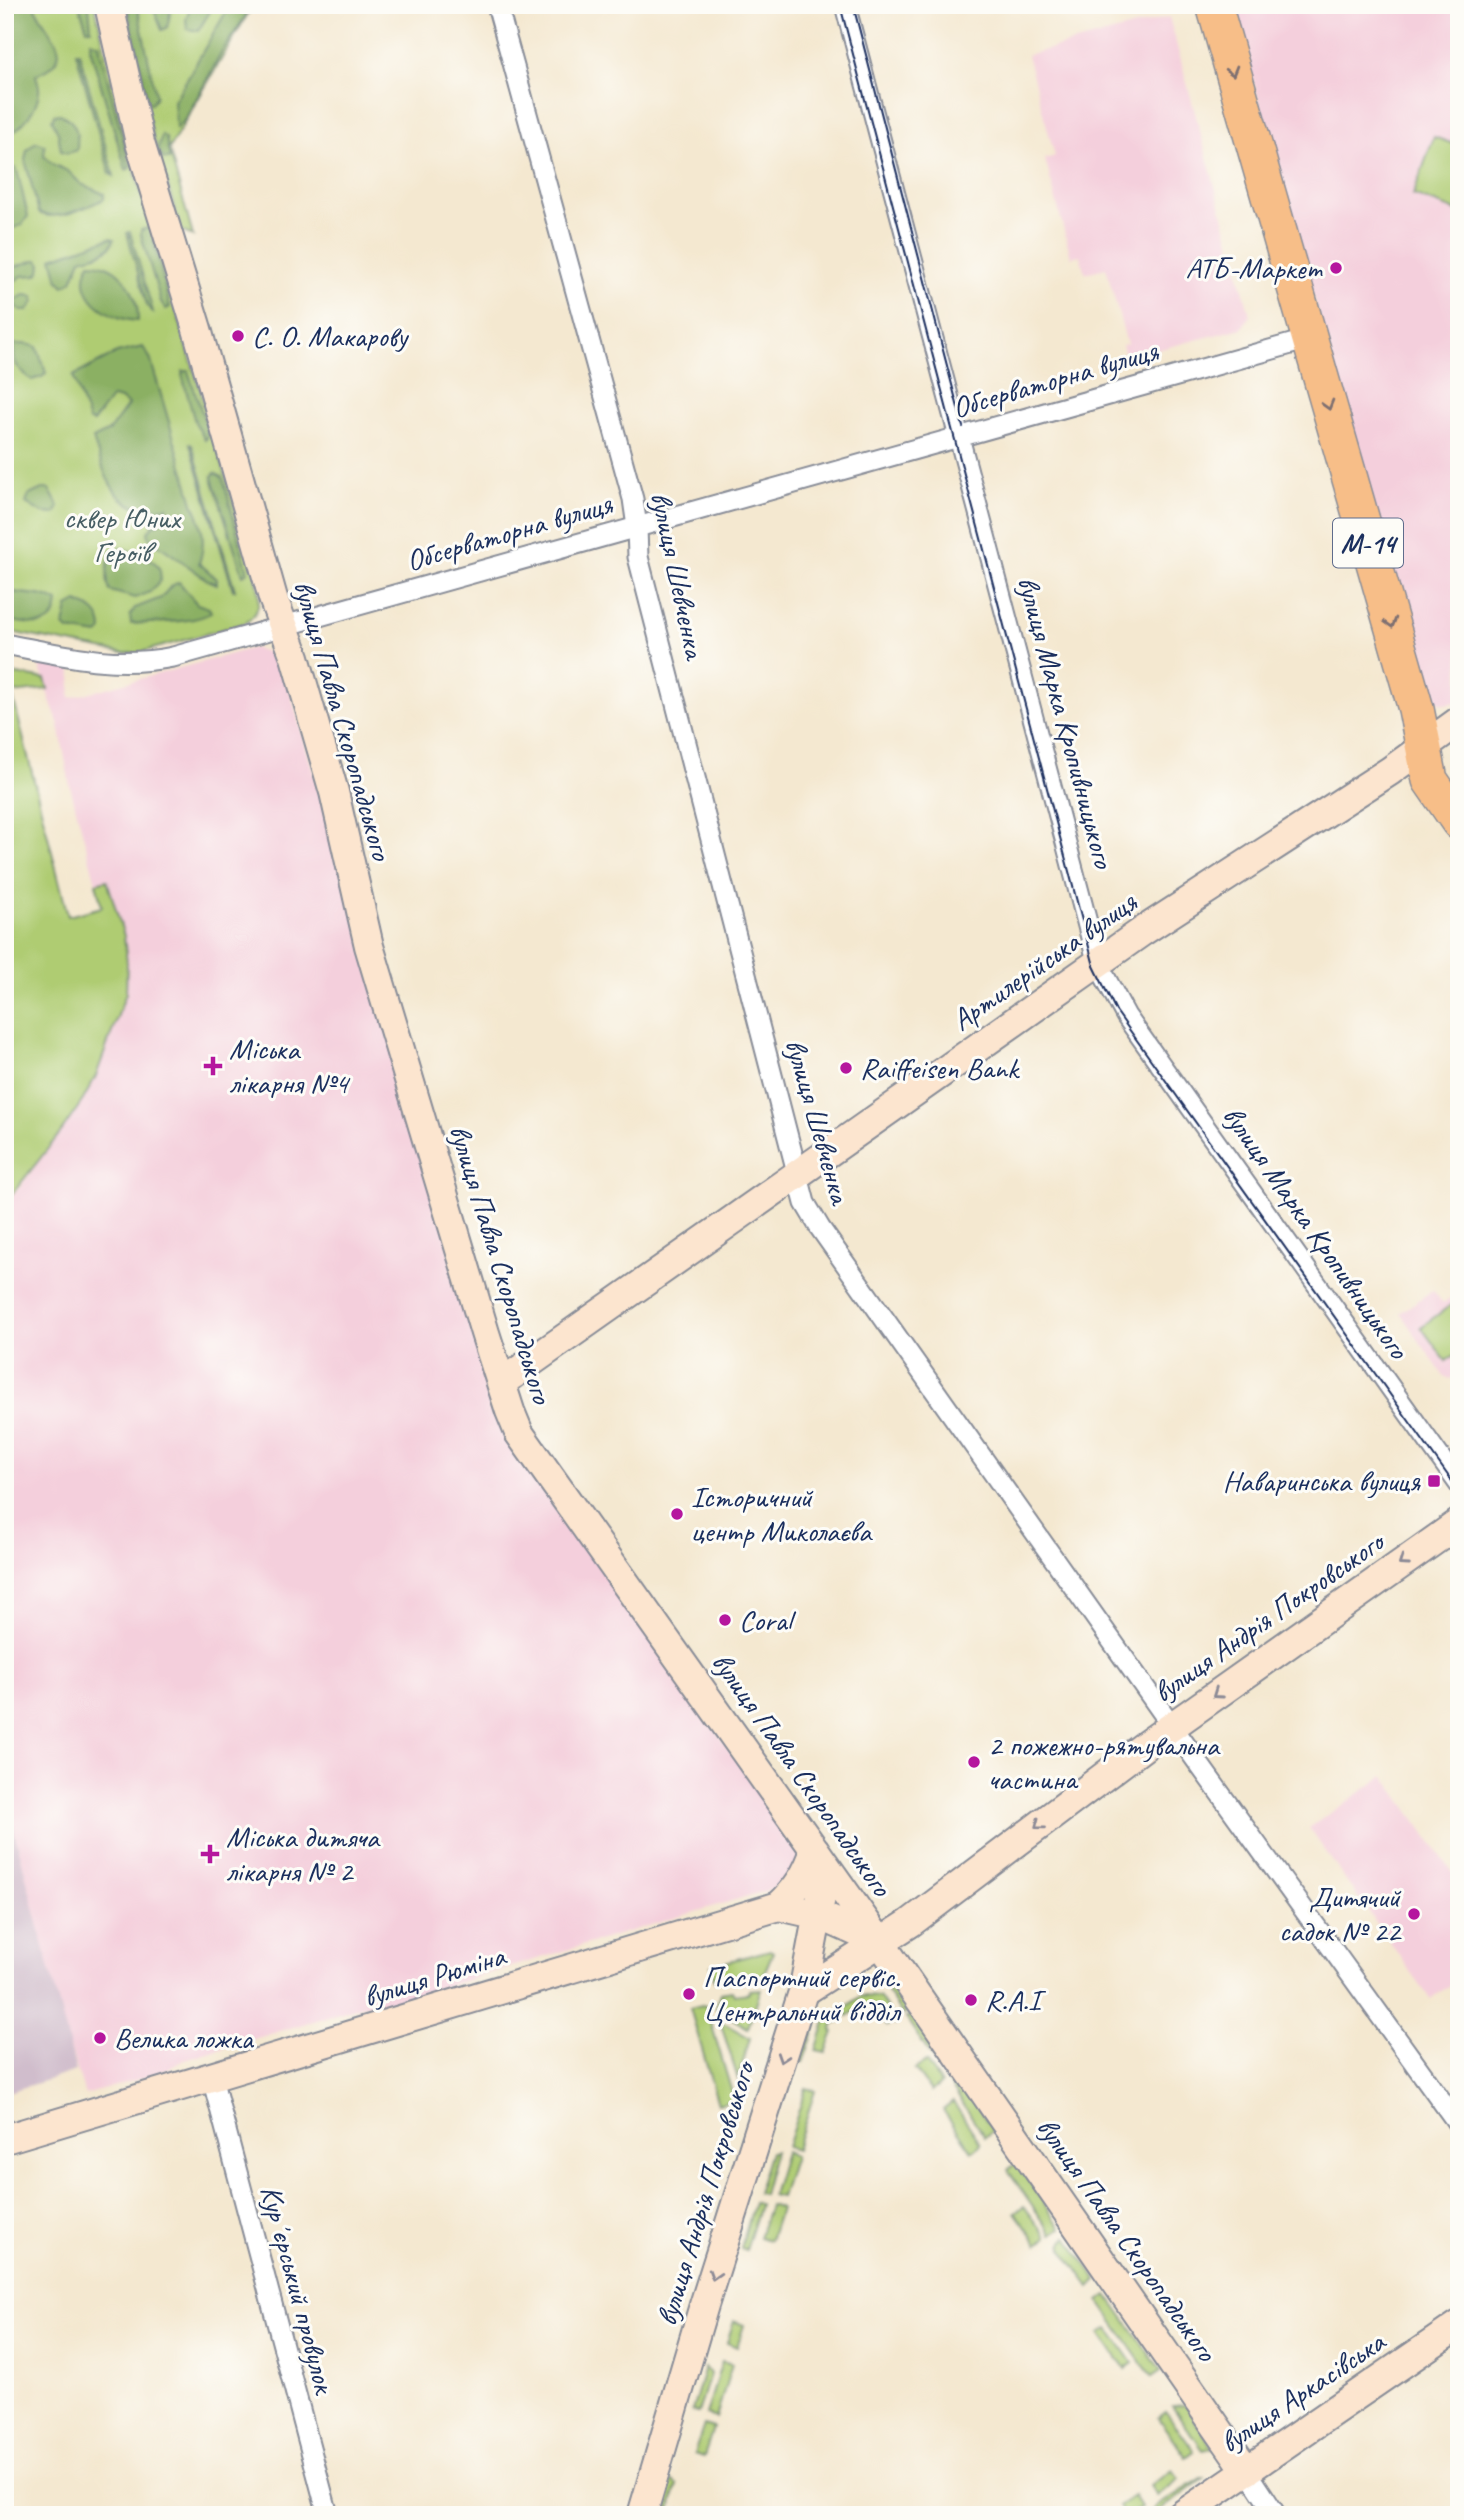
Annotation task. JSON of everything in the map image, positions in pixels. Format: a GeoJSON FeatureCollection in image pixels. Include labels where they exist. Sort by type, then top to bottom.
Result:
{"type":"FeatureCollection","features":[{"type":"Feature","properties":{"kind":"highway","name":"М-14"},"geometry":{"type":"LineString","coordinates":[[1214,5],[1416,709],[1430,780],[1459,822]]}},
{"type":"Feature","properties":{"kind":"street","name":"вулиця Павла Скоропадського"},"geometry":{"type":"LineString","coordinates":[[109,5],[141,143],[273,598],[334,792],[369,946],[500,1382],[519,1433],[880,1942],[1276,2515]]}},
{"type":"Feature","properties":{"kind":"street","name":"вулиця Шевченка"},"geometry":{"type":"LineString","coordinates":[[497,5],[632,499],[638,557],[805,1203],[812,1217],[1172,1726],[1459,2125]]}},
{"type":"Feature","properties":{"kind":"street","name":"вулиця Марка Кропивницького"},"geometry":{"type":"LineString","coordinates":[[845,5],[1097,964],[1120,1007],[1459,1484]]}},
{"type":"Feature","properties":{"kind":"street","name":"Обсерваторна вулиця"},"geometry":{"type":"LineString","coordinates":[[5,644],[97,660],[147,662],[1309,339]]}},
{"type":"Feature","properties":{"kind":"street","name":"Артилерійська вулиця"},"geometry":{"type":"LineString","coordinates":[[500,1382],[1143,931],[1390,771],[1459,721]]}},
{"type":"Feature","properties":{"kind":"street","name":"вулиця Андрія Покровського"},"geometry":{"type":"LineString","coordinates":[[803,1992],[910,1923],[1172,1726],[1459,1523]]}},
{"type":"Feature","properties":{"kind":"street","name":"вулиця Андрія Покровського"},"geometry":{"type":"LineString","coordinates":[[642,2515],[803,1992],[819,1915],[821,1878],[815,1850]]}},
{"type":"Feature","properties":{"kind":"street"},"geometry":{"type":"LineString","coordinates":[[779,1906],[804,1878],[815,1850]]}},
{"type":"Feature","properties":{"kind":"street","name":"вулиця Рюміна"},"geometry":{"type":"LineString","coordinates":[[5,2139],[779,1906],[819,1915],[880,1942]]}},
{"type":"Feature","properties":{"kind":"street","name":"Курʼєрський провулок"},"geometry":{"type":"LineString","coordinates":[[212,2078],[328,2515]]}},
{"type":"Feature","properties":{"kind":"street","name":"вулиця Аркасівська"},"geometry":{"type":"LineString","coordinates":[[1182,2515],[1459,2325]]}},
{"type":"Feature","properties":{"kind":"shaded area"},"geometry":{"type":"Polygon","coordinates":[[[1232,5],[1459,5],[1459,702],[1444,704],[1435,700],[1424,689],[1232,5]]]}},
{"type":"Feature","properties":{"kind":"shaded area"},"geometry":{"type":"Polygon","coordinates":[[[1169,17],[1250,315],[1242,328],[1126,358],[1122,345],[1127,344],[1106,268],[1085,273],[1080,255],[1071,257],[1045,159],[1055,156],[1027,55],[1169,17]]]}},
{"type":"Feature","properties":{"kind":"shaded area"},"geometry":{"type":"Polygon","coordinates":[[[253,648],[274,654],[281,661],[501,1418],[799,1855],[797,1870],[779,1886],[765,1891],[377,2007],[372,2003],[185,2060],[159,2073],[85,2095],[65,2032],[5,1795],[5,1207],[61,1132],[96,1076],[107,881],[96,883],[70,786],[59,725],[37,662],[72,669],[70,698],[253,648]]]}},
{"type":"Feature","properties":{"kind":"shaded area"},"geometry":{"type":"Polygon","coordinates":[[[1433,1290],[1443,1304],[1459,1293],[1459,1375],[1450,1379],[1443,1375],[1400,1313],[1433,1290]]]}},
{"type":"Feature","properties":{"kind":"shaded area","name":"Дитячий садок № 22"},"geometry":{"type":"Polygon","coordinates":[[[1384,1776],[1459,1881],[1459,1979],[1430,1999],[1309,1828],[1384,1776]]]}},
{"type":"Feature","properties":{"kind":"shaded area"},"geometry":{"type":"Polygon","coordinates":[[[5,1795],[76,2071],[5,2093],[5,1795]]]}},
{"type":"Feature","properties":{"kind":"green space","name":"сквер Юних Героїв"},"geometry":{"type":"Polygon","coordinates":[[[5,5],[95,5],[125,138],[258,585],[258,607],[254,616],[245,623],[138,653],[122,653],[5,631],[5,5]]]}},
{"type":"Feature","properties":{"kind":"green space"},"geometry":{"type":"Polygon","coordinates":[[[5,5],[34,5],[59,52],[57,60],[50,68],[36,75],[39,90],[36,104],[22,125],[13,132],[5,123],[5,5]]]}},
{"type":"Feature","properties":{"kind":"green space"},"geometry":{"type":"Polygon","coordinates":[[[79,5],[89,5],[91,29],[87,29],[79,5]]]}},
{"type":"Feature","properties":{"kind":"green space"},"geometry":{"type":"Polygon","coordinates":[[[123,5],[253,5],[169,149],[193,236],[181,231],[152,133],[123,5]]]}},
{"type":"Feature","properties":{"kind":"green space"},"geometry":{"type":"Polygon","coordinates":[[[127,5],[137,5],[156,96],[151,104],[148,104],[127,5]]]}},
{"type":"Feature","properties":{"kind":"green space"},"geometry":{"type":"Polygon","coordinates":[[[152,5],[172,5],[167,28],[162,30],[152,5]]]}},
{"type":"Feature","properties":{"kind":"green space"},"geometry":{"type":"Polygon","coordinates":[[[191,5],[214,5],[198,31],[187,29],[186,19],[191,5]]]}},
{"type":"Feature","properties":{"kind":"green space"},"geometry":{"type":"Polygon","coordinates":[[[230,5],[253,5],[223,50],[185,120],[176,128],[174,101],[230,5]]]}},
{"type":"Feature","properties":{"kind":"green space"},"geometry":{"type":"Polygon","coordinates":[[[90,41],[99,44],[130,168],[126,170],[90,48],[90,41]]]}},
{"type":"Feature","properties":{"kind":"green space"},"geometry":{"type":"Polygon","coordinates":[[[76,52],[79,52],[114,176],[110,174],[76,52]]]}},
{"type":"Feature","properties":{"kind":"green space"},"geometry":{"type":"Polygon","coordinates":[[[60,114],[70,120],[77,133],[77,150],[68,153],[61,151],[58,132],[52,120],[54,115],[60,114]]]}},
{"type":"Feature","properties":{"kind":"green space"},"geometry":{"type":"Polygon","coordinates":[[[162,135],[166,138],[170,159],[163,159],[158,149],[162,135]]]}},
{"type":"Feature","properties":{"kind":"green space"},"geometry":{"type":"Polygon","coordinates":[[[1434,137],[1459,146],[1459,212],[1413,195],[1434,137]]]}},
{"type":"Feature","properties":{"kind":"green space"},"geometry":{"type":"Polygon","coordinates":[[[36,142],[45,145],[44,156],[54,165],[68,171],[81,184],[104,194],[104,199],[63,215],[39,213],[25,160],[27,150],[36,142]]]}},
{"type":"Feature","properties":{"kind":"green space"},"geometry":{"type":"Polygon","coordinates":[[[13,168],[16,168],[18,174],[28,216],[22,225],[5,231],[5,185],[13,168]]]}},
{"type":"Feature","properties":{"kind":"green space"},"geometry":{"type":"Polygon","coordinates":[[[151,229],[170,307],[166,309],[161,302],[141,235],[141,230],[151,229]]]}},
{"type":"Feature","properties":{"kind":"green space"},"geometry":{"type":"Polygon","coordinates":[[[130,232],[153,312],[147,306],[127,233],[130,232]]]}},
{"type":"Feature","properties":{"kind":"green space"},"geometry":{"type":"Polygon","coordinates":[[[110,238],[114,239],[105,251],[81,259],[72,281],[64,286],[58,280],[52,258],[110,238]]]}},
{"type":"Feature","properties":{"kind":"green space"},"geometry":{"type":"Polygon","coordinates":[[[35,260],[41,264],[40,272],[22,276],[6,287],[5,270],[35,260]]]}},
{"type":"Feature","properties":{"kind":"green space"},"geometry":{"type":"Polygon","coordinates":[[[90,263],[110,268],[126,281],[135,300],[138,321],[116,316],[96,304],[85,285],[85,275],[90,263]]]}},
{"type":"Feature","properties":{"kind":"green space"},"geometry":{"type":"Polygon","coordinates":[[[24,295],[33,296],[34,302],[27,311],[21,311],[11,302],[24,295]]]}},
{"type":"Feature","properties":{"kind":"green space"},"geometry":{"type":"Polygon","coordinates":[[[14,344],[37,347],[46,373],[42,377],[32,380],[19,369],[14,356],[14,344]]]}},
{"type":"Feature","properties":{"kind":"green space"},"geometry":{"type":"Polygon","coordinates":[[[143,347],[150,358],[200,520],[203,541],[199,563],[217,579],[217,584],[149,538],[148,532],[153,525],[167,518],[167,507],[149,509],[135,506],[124,501],[115,492],[108,481],[93,439],[109,431],[128,405],[121,399],[112,397],[93,422],[89,421],[73,376],[117,353],[143,347]]]}},
{"type":"Feature","properties":{"kind":"green space"},"geometry":{"type":"Polygon","coordinates":[[[183,371],[188,371],[206,424],[208,437],[205,440],[195,422],[183,371]]]}},
{"type":"Feature","properties":{"kind":"green space"},"geometry":{"type":"Polygon","coordinates":[[[190,444],[192,445],[235,590],[233,590],[190,444]]]}},
{"type":"Feature","properties":{"kind":"green space"},"geometry":{"type":"Polygon","coordinates":[[[215,473],[222,477],[225,486],[248,572],[243,575],[213,481],[212,476],[215,473]]]}},
{"type":"Feature","properties":{"kind":"green space"},"geometry":{"type":"Polygon","coordinates":[[[49,489],[59,507],[55,514],[42,513],[26,503],[29,495],[49,489]]]}},
{"type":"Feature","properties":{"kind":"green space"},"geometry":{"type":"Polygon","coordinates":[[[116,548],[140,554],[152,560],[160,569],[161,580],[150,592],[135,598],[110,591],[108,561],[110,551],[116,548]]]}},
{"type":"Feature","properties":{"kind":"green space"},"geometry":{"type":"Polygon","coordinates":[[[179,582],[197,604],[209,608],[211,612],[185,621],[131,624],[130,615],[135,608],[161,598],[171,586],[179,582]]]}},
{"type":"Feature","properties":{"kind":"green space"},"geometry":{"type":"Polygon","coordinates":[[[5,590],[52,599],[58,602],[56,612],[52,619],[39,624],[5,619],[5,590]]]}},
{"type":"Feature","properties":{"kind":"green space"},"geometry":{"type":"Polygon","coordinates":[[[77,602],[98,615],[102,630],[98,635],[68,630],[64,626],[68,607],[77,602]]]}},
{"type":"Feature","properties":{"kind":"green space"},"geometry":{"type":"Polygon","coordinates":[[[5,672],[45,679],[48,689],[12,693],[68,916],[102,907],[96,883],[107,880],[124,936],[127,963],[126,993],[96,1076],[61,1132],[5,1203],[5,672]]]}},
{"type":"Feature","properties":{"kind":"green space"},"geometry":{"type":"Polygon","coordinates":[[[1459,1299],[1459,1352],[1446,1361],[1421,1327],[1459,1299]]]}},
{"type":"Feature","properties":{"kind":"green space"},"geometry":{"type":"Polygon","coordinates":[[[770,1950],[773,1952],[763,1976],[748,1978],[747,1974],[731,1976],[731,1980],[715,1981],[711,1966],[770,1950]]]}},
{"type":"Feature","properties":{"kind":"green space"},"geometry":{"type":"Polygon","coordinates":[[[892,1985],[909,2010],[903,2015],[887,1992],[892,1985]]]}},
{"type":"Feature","properties":{"kind":"green space"},"geometry":{"type":"Polygon","coordinates":[[[761,1989],[748,2028],[716,2009],[720,1993],[732,1991],[734,1995],[761,1989]]]}},
{"type":"Feature","properties":{"kind":"green space"},"geometry":{"type":"Polygon","coordinates":[[[861,1996],[879,1997],[897,2023],[895,2025],[892,2022],[887,2026],[873,2006],[865,2004],[848,2016],[844,2009],[861,1996]]]}},
{"type":"Feature","properties":{"kind":"green space"},"geometry":{"type":"Polygon","coordinates":[[[706,2006],[733,2096],[732,2100],[718,2104],[690,2008],[706,2006]]]}},
{"type":"Feature","properties":{"kind":"green space"},"geometry":{"type":"Polygon","coordinates":[[[838,2013],[843,2020],[833,2025],[834,2032],[826,2053],[816,2051],[825,2022],[838,2013]]]}},
{"type":"Feature","properties":{"kind":"green space"},"geometry":{"type":"Polygon","coordinates":[[[912,2014],[993,2130],[985,2137],[906,2018],[912,2014]]]}},
{"type":"Feature","properties":{"kind":"green space"},"geometry":{"type":"Polygon","coordinates":[[[809,2020],[817,2023],[803,2062],[798,2058],[809,2020]]]}},
{"type":"Feature","properties":{"kind":"green space"},"geometry":{"type":"Polygon","coordinates":[[[720,2021],[750,2038],[738,2079],[720,2021]]]}},
{"type":"Feature","properties":{"kind":"green space"},"geometry":{"type":"Polygon","coordinates":[[[926,2062],[941,2084],[931,2091],[915,2069],[926,2062]]]}},
{"type":"Feature","properties":{"kind":"green space"},"geometry":{"type":"Polygon","coordinates":[[[806,2088],[815,2091],[796,2150],[787,2147],[806,2088]]]}},
{"type":"Feature","properties":{"kind":"green space"},"geometry":{"type":"Polygon","coordinates":[[[953,2102],[981,2144],[972,2151],[943,2110],[953,2102]]]}},
{"type":"Feature","properties":{"kind":"green space"},"geometry":{"type":"Polygon","coordinates":[[[775,2151],[763,2194],[757,2193],[770,2152],[775,2151]]]}},
{"type":"Feature","properties":{"kind":"green space"},"geometry":{"type":"Polygon","coordinates":[[[785,2152],[794,2156],[781,2197],[772,2195],[785,2152]]]}},
{"type":"Feature","properties":{"kind":"green space"},"geometry":{"type":"Polygon","coordinates":[[[1016,2163],[1061,2228],[1052,2234],[1008,2170],[1016,2163]]]}},
{"type":"Feature","properties":{"kind":"green space"},"geometry":{"type":"Polygon","coordinates":[[[754,2203],[760,2205],[746,2250],[741,2248],[754,2203]]]}},
{"type":"Feature","properties":{"kind":"green space"},"geometry":{"type":"Polygon","coordinates":[[[770,2205],[780,2209],[770,2240],[759,2237],[770,2205]]]}},
{"type":"Feature","properties":{"kind":"green space"},"geometry":{"type":"Polygon","coordinates":[[[1024,2206],[1047,2237],[1038,2244],[1015,2212],[1024,2206]]]}},
{"type":"Feature","properties":{"kind":"green space"},"geometry":{"type":"Polygon","coordinates":[[[1067,2237],[1097,2280],[1090,2287],[1062,2248],[1067,2237]]]}},
{"type":"Feature","properties":{"kind":"green space"},"geometry":{"type":"Polygon","coordinates":[[[1108,2295],[1161,2371],[1152,2377],[1099,2301],[1108,2295]]]}},
{"type":"Feature","properties":{"kind":"green space"},"geometry":{"type":"Polygon","coordinates":[[[734,2321],[744,2325],[737,2347],[727,2343],[734,2321]]]}},
{"type":"Feature","properties":{"kind":"green space"},"geometry":{"type":"Polygon","coordinates":[[[1109,2328],[1133,2363],[1125,2369],[1100,2333],[1109,2328]]]}},
{"type":"Feature","properties":{"kind":"green space"},"geometry":{"type":"Polygon","coordinates":[[[722,2361],[732,2364],[716,2418],[706,2415],[722,2361]]]}},
{"type":"Feature","properties":{"kind":"green space"},"geometry":{"type":"Polygon","coordinates":[[[705,2367],[710,2374],[698,2413],[692,2411],[705,2367]]]}},
{"type":"Feature","properties":{"kind":"green space"},"geometry":{"type":"Polygon","coordinates":[[[1185,2405],[1213,2448],[1203,2450],[1172,2406],[1185,2405]]]}},
{"type":"Feature","properties":{"kind":"green space"},"geometry":{"type":"Polygon","coordinates":[[[1166,2412],[1194,2451],[1186,2457],[1158,2418],[1166,2412]]]}},
{"type":"Feature","properties":{"kind":"green space"},"geometry":{"type":"Polygon","coordinates":[[[704,2425],[713,2428],[704,2457],[694,2454],[704,2425]]]}},
{"type":"Feature","properties":{"kind":"green space"},"geometry":{"type":"Polygon","coordinates":[[[1172,2470],[1179,2479],[1157,2496],[1150,2486],[1172,2470]]]}},
{"type":"Feature","properties":{"kind":"green space"},"geometry":{"type":"Polygon","coordinates":[[[1204,2478],[1157,2513],[1153,2509],[1204,2478]]]}},
{"type":"Feature","properties":{"kind":"green space"},"geometry":{"type":"Polygon","coordinates":[[[671,2480],[678,2485],[668,2515],[660,2515],[671,2480]]]}},
{"type":"Feature","properties":{"kind":"green space"},"geometry":{"type":"Polygon","coordinates":[[[1134,2496],[1141,2507],[1130,2515],[1124,2515],[1119,2506],[1134,2496]]]}},
{"type":"Feature","properties":{"kind":"tram line"},"geometry":{"type":"LineString","coordinates":[[840,5],[1094,966],[1116,1011],[1459,1491]]}},
{"type":"Feature","properties":{"kind":"tram line"},"geometry":{"type":"LineString","coordinates":[[853,5],[963,427]]}},
{"type":"Feature","properties":{"kind":"place","name":"АТБ-Маркет"},"geometry":{"type":"Point","coordinates":[1336,268]}},
{"type":"Feature","properties":{"kind":"place","name":"С. О. Макарову"},"geometry":{"type":"Point","coordinates":[238,336]}},
{"type":"Feature","properties":{"kind":"place","name":"Міська лікарня №4"},"geometry":{"type":"Point","coordinates":[213,1066]}},
{"type":"Feature","properties":{"kind":"place","name":"Raiffeisen Bank"},"geometry":{"type":"Point","coordinates":[846,1068]}},
{"type":"Feature","properties":{"kind":"place","name":"Наваринська вулиця"},"geometry":{"type":"Point","coordinates":[1434,1481]}},
{"type":"Feature","properties":{"kind":"place","name":"Історичний центр Миколаєва"},"geometry":{"type":"Point","coordinates":[677,1514]}},
{"type":"Feature","properties":{"kind":"place","name":"Coral"},"geometry":{"type":"Point","coordinates":[725,1620]}},
{"type":"Feature","properties":{"kind":"place","name":"2 пожежно-рятувальна частина"},"geometry":{"type":"Point","coordinates":[974,1762]}},
{"type":"Feature","properties":{"kind":"place","name":"Міська дитяча лікарня № 2"},"geometry":{"type":"Point","coordinates":[210,1854]}},
{"type":"Feature","properties":{"kind":"place","name":"Дитячий садок № 22"},"geometry":{"type":"Point","coordinates":[1414,1914]}},
{"type":"Feature","properties":{"kind":"place","name":"Паспортний сервіс. Центральний відділ"},"geometry":{"type":"Point","coordinates":[689,1994]}},
{"type":"Feature","properties":{"kind":"place","name":"R.A.I"},"geometry":{"type":"Point","coordinates":[971,2000]}},
{"type":"Feature","properties":{"kind":"place","name":"Велика ложка"},"geometry":{"type":"Point","coordinates":[100,2038]}}]}
